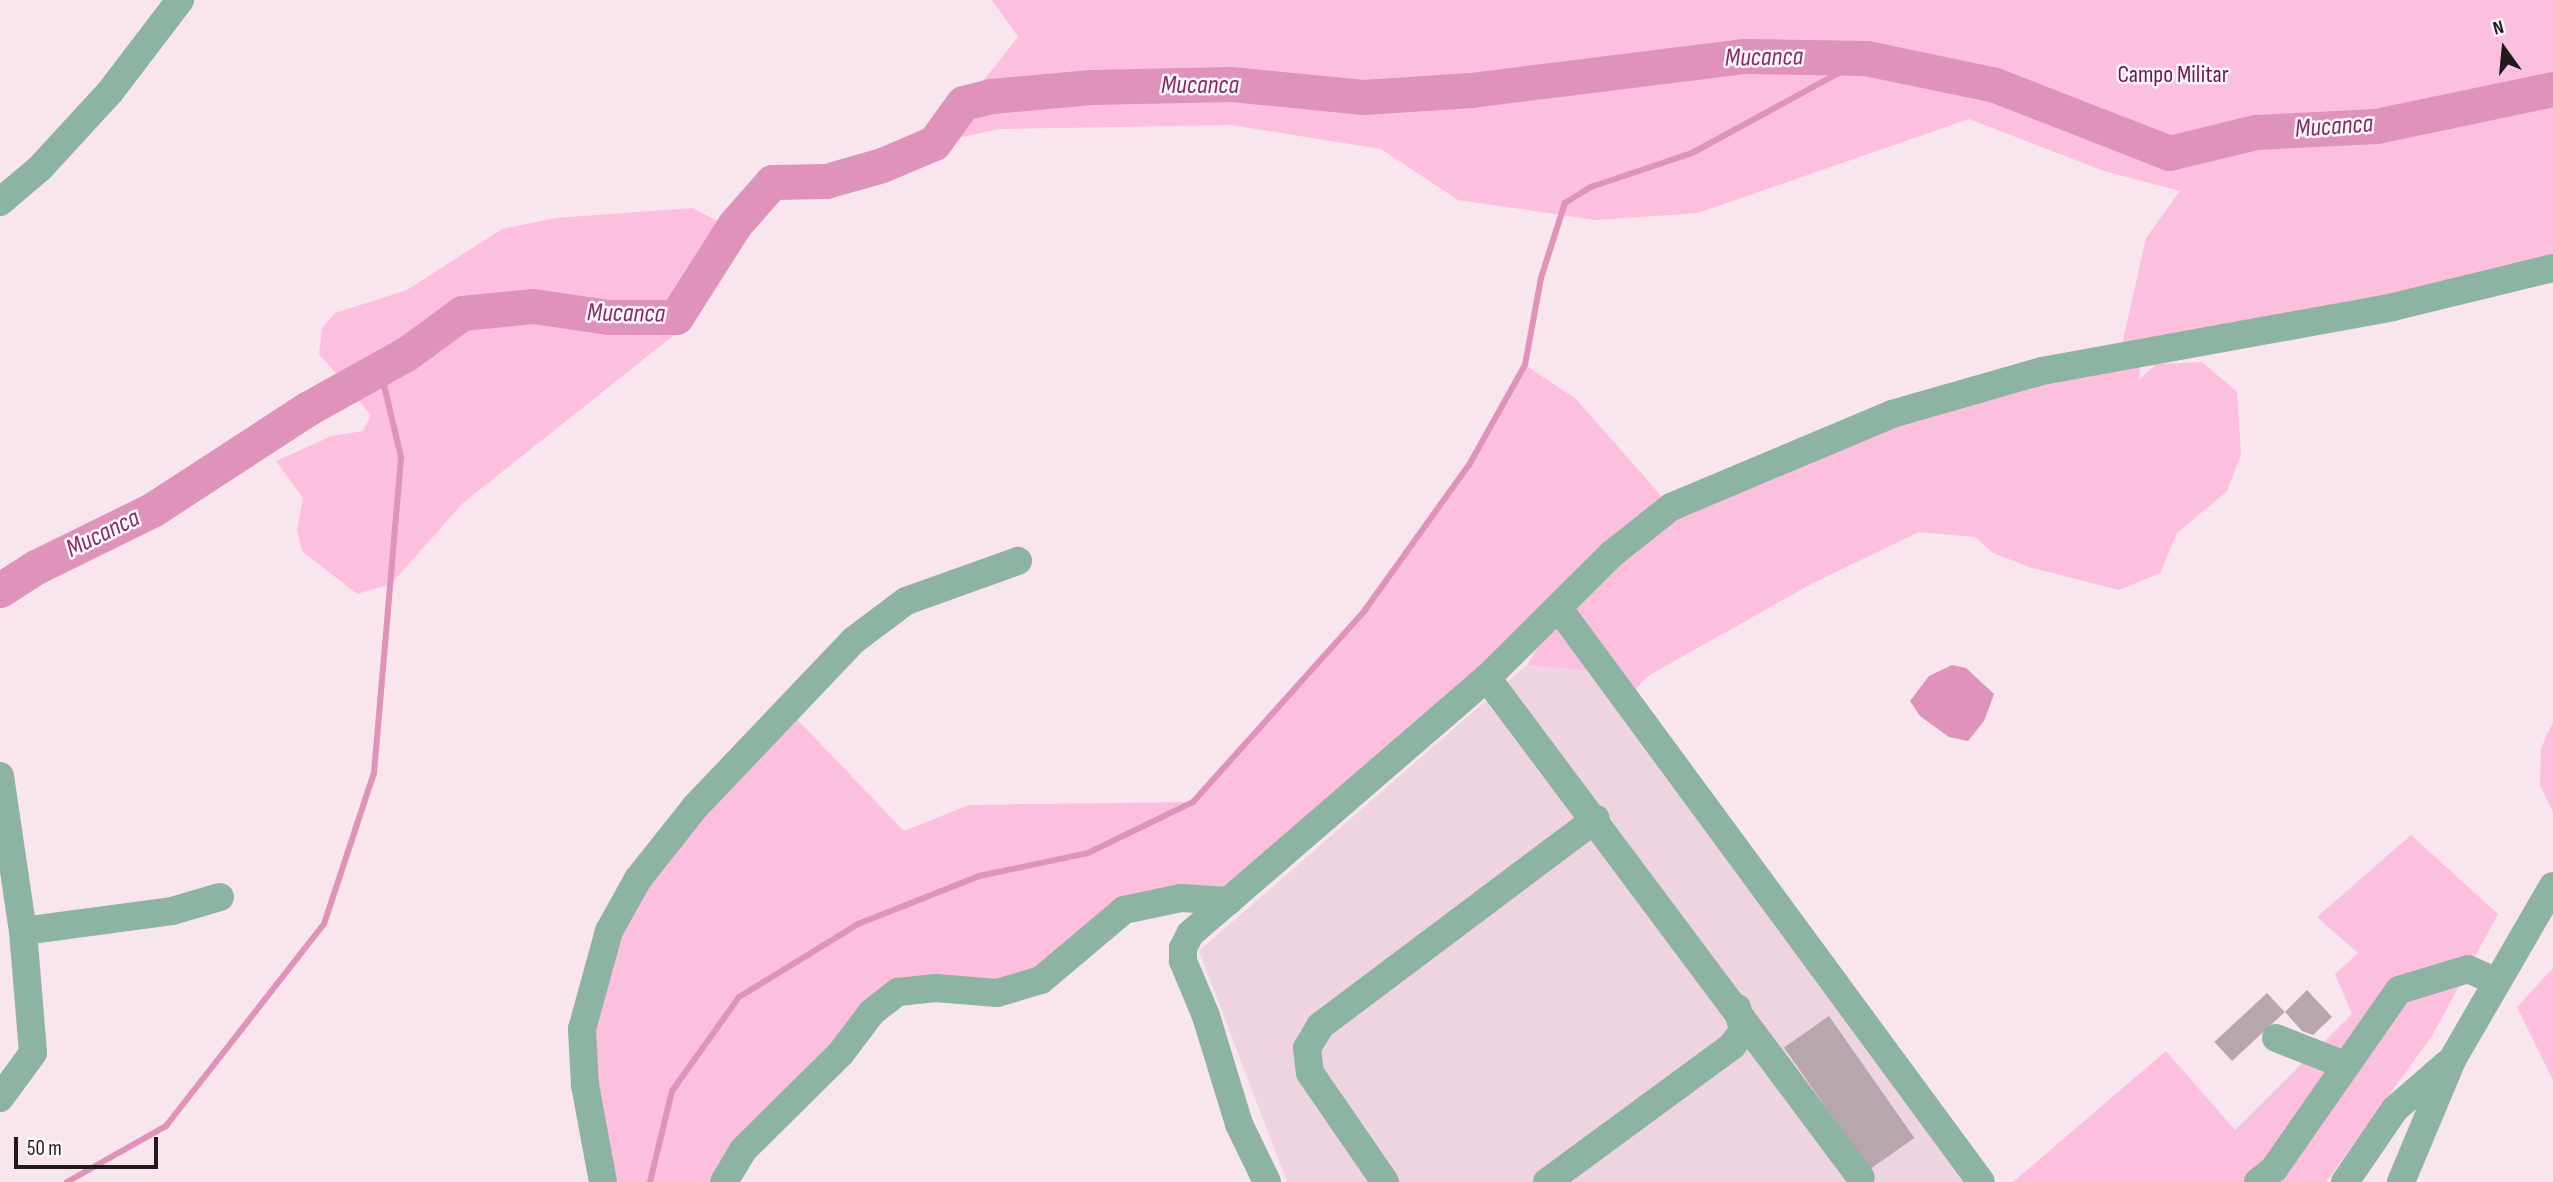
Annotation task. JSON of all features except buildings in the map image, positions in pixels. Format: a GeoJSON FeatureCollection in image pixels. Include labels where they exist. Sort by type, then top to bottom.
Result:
{"type":"FeatureCollection","features":[{"type":"Feature","properties":{"kind":"street"},"geometry":{"type":"LineString","coordinates":[[0,202],[40,168],[110,92],[180,0]]}},
{"type":"Feature","properties":{"kind":"street"},"geometry":{"type":"LineString","coordinates":[[1267,1182],[1239,1124],[1206,1016],[1183,961],[1182,948],[1190,934],[1487,678],[1560,610],[1613,553],[1671,507],[1892,414],[2042,372],[2379,310],[2553,268]]}},
{"type":"Feature","properties":{"kind":"street"},"geometry":{"type":"LineString","coordinates":[[603,1182],[585,1085],[582,1029],[608,931],[638,879],[695,807],[854,640],[906,601],[1018,561]]}},
{"type":"Feature","properties":{"kind":"street"},"geometry":{"type":"LineString","coordinates":[[1560,610],[1981,1182]]}},
{"type":"Feature","properties":{"kind":"street"},"geometry":{"type":"LineString","coordinates":[[1487,678],[1596,819],[1861,1178]]}},
{"type":"Feature","properties":{"kind":"street"},"geometry":{"type":"LineString","coordinates":[[0,776],[23,931],[33,1053],[0,1098]]}},
{"type":"Feature","properties":{"kind":"street"},"geometry":{"type":"LineString","coordinates":[[1385,1182],[1310,1073],[1307,1048],[1320,1026],[1596,819]]}},
{"type":"Feature","properties":{"kind":"street"},"geometry":{"type":"LineString","coordinates":[[2401,1182],[2452,1060],[2553,886]]}},
{"type":"Feature","properties":{"kind":"street"},"geometry":{"type":"LineString","coordinates":[[23,931],[172,911],[220,897]]}},
{"type":"Feature","properties":{"kind":"street"},"geometry":{"type":"LineString","coordinates":[[723,1182],[743,1150],[841,1054],[872,1012],[898,992],[936,988],[997,993],[1041,980],[1124,909],[1181,898],[1229,901]]}},
{"type":"Feature","properties":{"kind":"street"},"geometry":{"type":"LineString","coordinates":[[2258,1182],[2274,1169],[2399,990],[2468,969],[2496,981]]}},
{"type":"Feature","properties":{"kind":"street"},"geometry":{"type":"LineString","coordinates":[[1547,1182],[1732,1046],[1743,1030],[1737,1008]]}},
{"type":"Feature","properties":{"kind":"street"},"geometry":{"type":"LineString","coordinates":[[2276,1038],[2345,1065]]}},
{"type":"Feature","properties":{"kind":"street"},"geometry":{"type":"LineString","coordinates":[[2346,1182],[2395,1109],[2452,1060]]}},
{"type":"Feature","properties":{"kind":"shaded area"},"geometry":{"type":"Polygon","coordinates":[[[1527,665],[1592,671],[1968,1182],[1287,1182],[1199,951],[1527,665]]]}},
{"type":"Feature","properties":{"kind":"shaded area"},"geometry":{"type":"Polygon","coordinates":[[[1952,665],[1966,668],[1994,694],[1984,721],[1968,741],[1949,737],[1920,716],[1910,701],[1929,676],[1952,665]]]}},
{"type":"Feature","properties":{"kind":"green space","name":"Campo Militar"},"geometry":{"type":"Polygon","coordinates":[[[992,0],[2553,0],[2553,268],[2141,353],[2139,380],[2156,364],[2202,362],[2237,392],[2241,454],[2227,491],[2177,533],[2160,573],[2119,590],[2029,567],[1993,553],[1975,537],[1919,532],[1811,584],[1648,676],[1618,707],[1592,671],[1527,665],[1558,613],[1229,901],[1124,910],[1041,980],[898,992],[724,1182],[603,1182],[585,1085],[609,931],[788,710],[904,831],[969,805],[1193,802],[1365,610],[1469,465],[1525,365],[1576,399],[1671,507],[2122,345],[2146,238],[2180,191],[2104,171],[1969,119],[1698,213],[1596,220],[1458,200],[1381,149],[1231,125],[999,129],[934,143],[1018,37],[992,0]]]}},
{"type":"Feature","properties":{"kind":"green space"},"geometry":{"type":"Polygon","coordinates":[[[693,208],[732,229],[674,335],[463,503],[391,584],[357,594],[302,551],[297,530],[303,498],[276,461],[332,436],[363,431],[371,415],[319,354],[322,328],[335,313],[407,290],[502,229],[556,218],[693,208]]]}},
{"type":"Feature","properties":{"kind":"green space"},"geometry":{"type":"Polygon","coordinates":[[[2553,722],[2553,812],[2540,785],[2541,748],[2553,722]]]}},
{"type":"Feature","properties":{"kind":"green space"},"geometry":{"type":"Polygon","coordinates":[[[2411,835],[2498,914],[2432,1036],[2326,1182],[2013,1182],[2166,1051],[2235,1130],[2352,1014],[2335,974],[2358,953],[2317,917],[2411,835]]]}},
{"type":"Feature","properties":{"kind":"green space"},"geometry":{"type":"Polygon","coordinates":[[[2553,968],[2553,1080],[2517,1007],[2553,968]]]}},
{"type":"Feature","properties":{"kind":"waterway","name":"Mucanca"},"geometry":{"type":"LineString","coordinates":[[0,590],[36,567],[152,510],[307,409],[406,354],[462,313],[533,306],[608,317],[676,317],[735,224],[772,182],[826,181],[882,165],[934,143],[963,103],[992,96],[1091,87],[1231,84],[1363,97],[1471,90],[1743,56],[1866,58],[1995,85],[2169,153],[2256,132],[2376,126],[2553,89]]}},
{"type":"Feature","properties":{"kind":"waterway"},"geometry":{"type":"LineString","coordinates":[[650,1182],[672,1091],[739,997],[858,924],[979,876],[1088,853],[1193,802],[1365,610],[1469,465],[1525,365],[1541,278],[1565,203],[1591,187],[1692,153],[1866,58]]}},
{"type":"Feature","properties":{"kind":"waterway"},"geometry":{"type":"LineString","coordinates":[[67,1182],[166,1126],[324,924],[374,773],[401,457],[380,368]]}}]}
